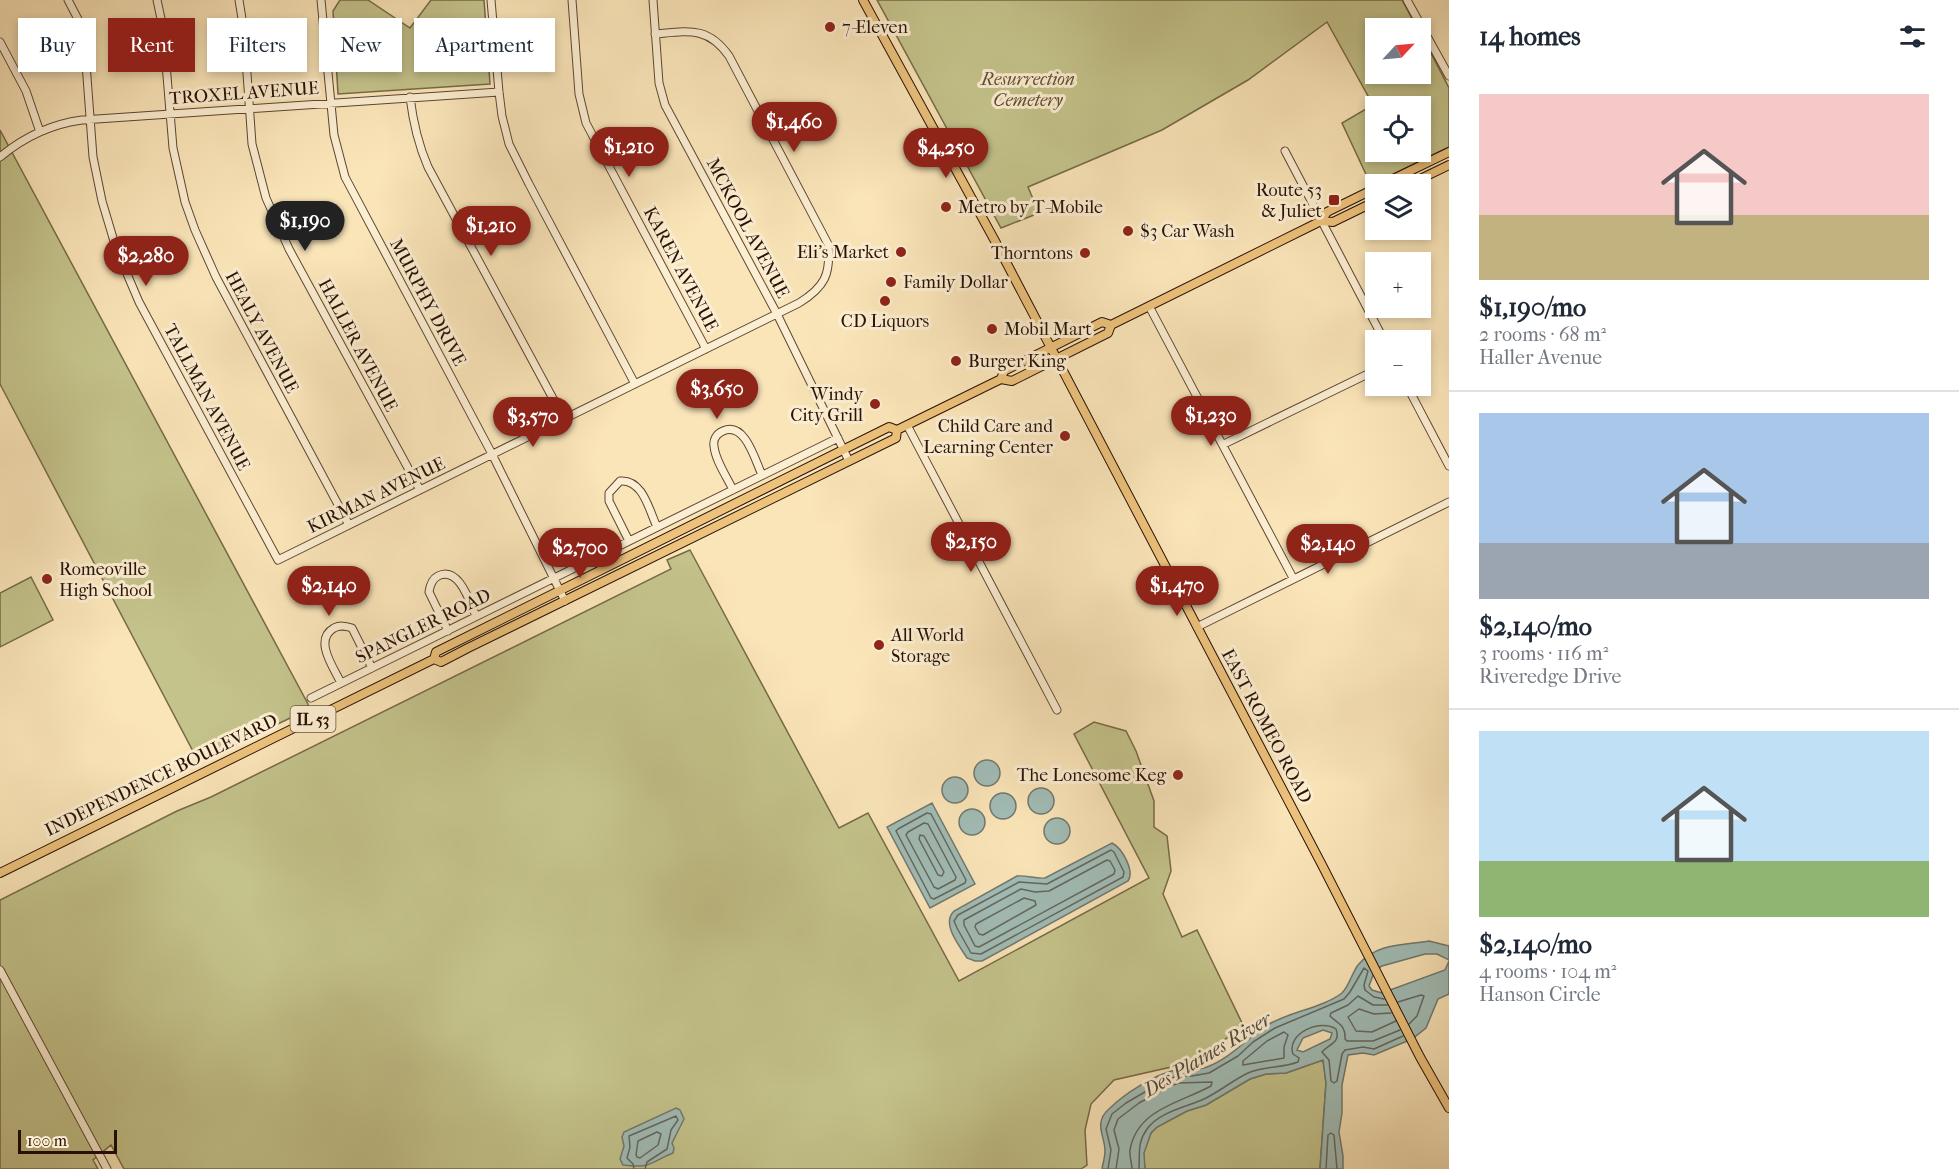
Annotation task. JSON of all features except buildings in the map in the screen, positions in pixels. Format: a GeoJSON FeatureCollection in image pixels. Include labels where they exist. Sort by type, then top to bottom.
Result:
{"type":"FeatureCollection","features":[{"type":"Feature","properties":{"kind":"main road","name":"EAST ROMEO ROAD"},"geometry":{"type":"LineString","coordinates":[[863,0],[995,241],[1420,1057],[1449,1108]]}},
{"type":"Feature","properties":{"kind":"main road"},"geometry":{"type":"LineString","coordinates":[[1404,174],[1449,152]]}},
{"type":"Feature","properties":{"kind":"main road"},"geometry":{"type":"LineString","coordinates":[[1431,174],[1449,165]]}},
{"type":"Feature","properties":{"kind":"main road","name":"INDEPENDENCE BOULEVARD"},"geometry":{"type":"LineString","coordinates":[[0,873],[434,659],[436,652],[889,427],[897,430],[1001,379],[1012,381],[1108,333],[1111,325],[1321,221],[1327,212],[1365,193]]}},
{"type":"Feature","properties":{"kind":"main road","name":"INDEPENDENCE BOULEVARD"},"geometry":{"type":"LineString","coordinates":[[1321,221],[1333,222],[1365,206]]}},
{"type":"Feature","properties":{"kind":"main road","name":"INDEPENDENCE BOULEVARD"},"geometry":{"type":"LineString","coordinates":[[1001,379],[1004,371],[1102,322],[1111,325]]}},
{"type":"Feature","properties":{"kind":"main road","name":"INDEPENDENCE BOULEVARD"},"geometry":{"type":"LineString","coordinates":[[434,659],[441,662],[896,438],[897,430]]}},
{"type":"Feature","properties":{"kind":"street","name":"TALLMAN AVENUE"},"geometry":{"type":"LineString","coordinates":[[68,0],[80,23],[84,37],[93,158],[112,237],[139,302],[278,560]]}},
{"type":"Feature","properties":{"kind":"street","name":"HEALY AVENUE"},"geometry":{"type":"LineString","coordinates":[[157,0],[163,28],[173,148],[180,186],[199,242],[349,525]]}},
{"type":"Feature","properties":{"kind":"street","name":"HALLER AVENUE"},"geometry":{"type":"LineString","coordinates":[[239,0],[244,31],[252,144],[266,198],[276,223],[420,490]]}},
{"type":"Feature","properties":{"kind":"street","name":"MURPHY DRIVE"},"geometry":{"type":"LineString","coordinates":[[321,0],[330,102],[338,153],[351,191],[492,454],[565,601]]}},
{"type":"Feature","properties":{"kind":"street"},"geometry":{"type":"LineString","coordinates":[[491,0],[498,92],[507,136],[520,168],[635,384]]}},
{"type":"Feature","properties":{"kind":"street","name":"KAREN AVENUE"},"geometry":{"type":"LineString","coordinates":[[572,0],[579,94],[586,123],[706,349]]}},
{"type":"Feature","properties":{"kind":"street","name":"MCKOOL AVENUE"},"geometry":{"type":"LineString","coordinates":[[653,0],[659,83],[665,105],[777,314],[849,460]]}},
{"type":"Feature","properties":{"kind":"street"},"geometry":{"type":"LineString","coordinates":[[1407,0],[1449,76]]}},
{"type":"Feature","properties":{"kind":"street","name":"KIRMAN AVENUE"},"geometry":{"type":"LineString","coordinates":[[278,560],[777,314],[811,296],[823,282],[830,263],[828,244],[723,48],[710,36],[697,32],[656,34]]}},
{"type":"Feature","properties":{"kind":"street"},"geometry":{"type":"LineString","coordinates":[[0,42],[26,91],[40,132]]}},
{"type":"Feature","properties":{"kind":"street","name":"TROXEL AVENUE"},"geometry":{"type":"LineString","coordinates":[[0,157],[17,144],[40,132],[64,123],[90,119],[498,92]]}},
{"type":"Feature","properties":{"kind":"street"},"geometry":{"type":"LineString","coordinates":[[410,97],[412,120],[418,144],[428,167],[564,419]]}},
{"type":"Feature","properties":{"kind":"street"},"geometry":{"type":"LineString","coordinates":[[1285,151],[1379,330]]}},
{"type":"Feature","properties":{"kind":"street"},"geometry":{"type":"LineString","coordinates":[[1149,306],[1293,578]]}},
{"type":"Feature","properties":{"kind":"street"},"geometry":{"type":"LineString","coordinates":[[1224,444],[1365,375]]}},
{"type":"Feature","properties":{"kind":"street"},"geometry":{"type":"LineString","coordinates":[[1412,396],[1449,466]]}},
{"type":"Feature","properties":{"kind":"street"},"geometry":{"type":"LineString","coordinates":[[907,425],[1057,710]]}},
{"type":"Feature","properties":{"kind":"street"},"geometry":{"type":"LineString","coordinates":[[734,490],[714,449],[714,441],[718,433],[728,429],[737,431],[743,436],[762,475]]}},
{"type":"Feature","properties":{"kind":"street","name":"SPANGLER ROAD"},"geometry":{"type":"LineString","coordinates":[[311,698],[838,438]]}},
{"type":"Feature","properties":{"kind":"street"},"geometry":{"type":"LineString","coordinates":[[629,541],[609,501],[609,493],[620,481],[627,480],[639,488],[657,527]]}},
{"type":"Feature","properties":{"kind":"street"},"geometry":{"type":"LineString","coordinates":[[1197,627],[1449,502]]}},
{"type":"Feature","properties":{"kind":"street"},"geometry":{"type":"LineString","coordinates":[[448,631],[429,592],[432,581],[439,576],[446,574],[457,579],[476,616]]}},
{"type":"Feature","properties":{"kind":"street"},"geometry":{"type":"LineString","coordinates":[[341,683],[325,647],[327,634],[336,627],[352,628],[372,668]]}},
{"type":"Feature","properties":{"kind":"street"},"geometry":{"type":"LineString","coordinates":[[0,970],[107,1169]]}},
{"type":"Feature","properties":{"kind":"green space"},"geometry":{"type":"Polygon","coordinates":[[[340,0],[368,0],[395,18],[333,18],[333,11],[340,0]]]}},
{"type":"Feature","properties":{"kind":"green space"},"geometry":{"type":"Polygon","coordinates":[[[431,0],[484,0],[485,18],[418,18],[431,0]]]}},
{"type":"Feature","properties":{"kind":"green space","name":"Resurrection Cemetery"},"geometry":{"type":"Polygon","coordinates":[[[877,0],[1402,0],[1412,18],[1365,18],[1365,84],[1431,84],[1431,53],[1449,88],[1449,147],[1431,156],[1431,96],[1368,96],[1327,22],[1248,80],[1162,130],[1028,187],[1039,213],[1001,228],[877,0]]]}},
{"type":"Feature","properties":{"kind":"green space"},"geometry":{"type":"Polygon","coordinates":[[[402,23],[410,28],[414,23],[414,72],[489,72],[490,84],[338,94],[337,72],[402,72],[402,23]]]}},
{"type":"Feature","properties":{"kind":"green space","name":"Resurrection Cemetery"},"geometry":{"type":"Polygon","coordinates":[[[1365,110],[1365,162],[1418,162],[1394,174],[1366,174],[1342,123],[1365,110]]]}},
{"type":"Feature","properties":{"kind":"green space"},"geometry":{"type":"Polygon","coordinates":[[[0,130],[308,704],[309,709],[211,756],[195,755],[0,384],[0,130]]]}},
{"type":"Feature","properties":{"kind":"green space"},"geometry":{"type":"Polygon","coordinates":[[[690,550],[839,828],[868,813],[959,981],[1149,878],[1074,734],[1094,722],[1126,731],[1136,751],[1154,801],[1154,827],[1167,836],[1171,871],[1163,894],[1182,937],[1197,930],[1244,1027],[1189,1063],[1114,1080],[1091,1104],[1085,1130],[1087,1165],[1081,1169],[124,1169],[111,1145],[93,1160],[98,1169],[0,1169],[0,900],[671,569],[667,560],[690,550]]]}},
{"type":"Feature","properties":{"kind":"green space"},"geometry":{"type":"Polygon","coordinates":[[[31,577],[53,620],[0,647],[0,593],[31,577]]]}},
{"type":"Feature","properties":{"kind":"green space"},"geometry":{"type":"Polygon","coordinates":[[[1323,1060],[1326,1083],[1320,1169],[1145,1169],[1143,1153],[1151,1133],[1157,1127],[1187,1111],[1206,1105],[1250,1079],[1266,1074],[1286,1073],[1323,1060]]]}},
{"type":"Feature","properties":{"kind":"water"},"geometry":{"type":"Polygon","coordinates":[[[987,760],[996,764],[1000,773],[996,782],[987,786],[978,782],[974,773],[978,764],[987,760]]]}},
{"type":"Feature","properties":{"kind":"water"},"geometry":{"type":"Polygon","coordinates":[[[955,777],[964,781],[968,790],[964,799],[955,803],[946,799],[942,790],[946,781],[955,777]]]}},
{"type":"Feature","properties":{"kind":"water"},"geometry":{"type":"Polygon","coordinates":[[[1041,788],[1050,792],[1054,801],[1050,810],[1041,814],[1032,810],[1028,801],[1032,792],[1041,788]]]}},
{"type":"Feature","properties":{"kind":"water"},"geometry":{"type":"Polygon","coordinates":[[[1003,793],[1012,797],[1016,806],[1012,815],[1003,819],[994,815],[990,806],[994,797],[1003,793]]]}},
{"type":"Feature","properties":{"kind":"water"},"geometry":{"type":"Polygon","coordinates":[[[932,803],[975,884],[930,908],[887,827],[932,803]]]}},
{"type":"Feature","properties":{"kind":"water"},"geometry":{"type":"Polygon","coordinates":[[[972,809],[981,813],[985,822],[981,831],[972,835],[963,831],[959,822],[963,813],[972,809]]]}},
{"type":"Feature","properties":{"kind":"water"},"geometry":{"type":"Polygon","coordinates":[[[1057,818],[1066,822],[1070,831],[1066,840],[1057,844],[1048,840],[1044,831],[1048,822],[1057,818]]]}},
{"type":"Feature","properties":{"kind":"water"},"geometry":{"type":"Polygon","coordinates":[[[1112,843],[1120,850],[1129,866],[1128,881],[982,961],[967,958],[950,928],[950,916],[954,911],[1017,876],[1045,878],[1112,843]]]}},
{"type":"Feature","properties":{"kind":"water"},"geometry":{"type":"Polygon","coordinates":[[[1429,941],[1449,946],[1449,960],[1437,954],[1425,954],[1375,970],[1369,986],[1372,990],[1382,993],[1445,970],[1449,961],[1449,994],[1438,999],[1426,1028],[1412,1039],[1374,1055],[1363,1053],[1348,1055],[1342,1085],[1339,1132],[1343,1169],[1320,1169],[1326,1083],[1323,1060],[1286,1073],[1266,1074],[1250,1079],[1206,1105],[1187,1111],[1157,1127],[1151,1133],[1144,1153],[1145,1169],[1102,1169],[1105,1145],[1101,1130],[1102,1119],[1109,1109],[1131,1091],[1168,1072],[1203,1068],[1216,1063],[1271,1023],[1335,998],[1347,987],[1358,965],[1373,953],[1391,946],[1429,941]],[[1323,1030],[1303,1038],[1297,1050],[1303,1052],[1330,1039],[1332,1033],[1323,1030]]]}},
{"type":"Feature","properties":{"kind":"water"},"geometry":{"type":"Polygon","coordinates":[[[676,1108],[680,1110],[684,1119],[672,1143],[673,1153],[646,1165],[623,1165],[620,1159],[624,1146],[622,1137],[624,1132],[676,1108]]]}},
{"type":"Feature","properties":{"kind":"place","name":"7-Eleven"},"geometry":{"type":"Point","coordinates":[830,27]}},
{"type":"Feature","properties":{"kind":"place","name":"Route 53 & Juliet"},"geometry":{"type":"Point","coordinates":[1334,200]}},
{"type":"Feature","properties":{"kind":"place","name":"Metro by T-Mobile"},"geometry":{"type":"Point","coordinates":[946,207]}},
{"type":"Feature","properties":{"kind":"place","name":"$3 Car Wash"},"geometry":{"type":"Point","coordinates":[1128,231]}},
{"type":"Feature","properties":{"kind":"place","name":"Eli’s Market"},"geometry":{"type":"Point","coordinates":[901,252]}},
{"type":"Feature","properties":{"kind":"place","name":"Thorntons"},"geometry":{"type":"Point","coordinates":[1085,253]}},
{"type":"Feature","properties":{"kind":"place","name":"Family Dollar"},"geometry":{"type":"Point","coordinates":[891,282]}},
{"type":"Feature","properties":{"kind":"place","name":"CD Liquors"},"geometry":{"type":"Point","coordinates":[885,301]}},
{"type":"Feature","properties":{"kind":"place","name":"Mobil Mart"},"geometry":{"type":"Point","coordinates":[992,329]}},
{"type":"Feature","properties":{"kind":"place","name":"Burger King"},"geometry":{"type":"Point","coordinates":[956,361]}},
{"type":"Feature","properties":{"kind":"place","name":"Windy City Grill"},"geometry":{"type":"Point","coordinates":[875,404]}},
{"type":"Feature","properties":{"kind":"place","name":"Child Care and Learning Center"},"geometry":{"type":"Point","coordinates":[1065,436]}},
{"type":"Feature","properties":{"kind":"place","name":"Romeoville High School"},"geometry":{"type":"Point","coordinates":[47,579]}},
{"type":"Feature","properties":{"kind":"place","name":"All World Storage"},"geometry":{"type":"Point","coordinates":[879,645]}},
{"type":"Feature","properties":{"kind":"place","name":"The Lonesome Keg"},"geometry":{"type":"Point","coordinates":[1178,775]}},
{"type":"Feature","properties":{"kind":"water label","name":"Des Plaines River"},"geometry":{"type":"Point","coordinates":[1207,1054]}}]}
